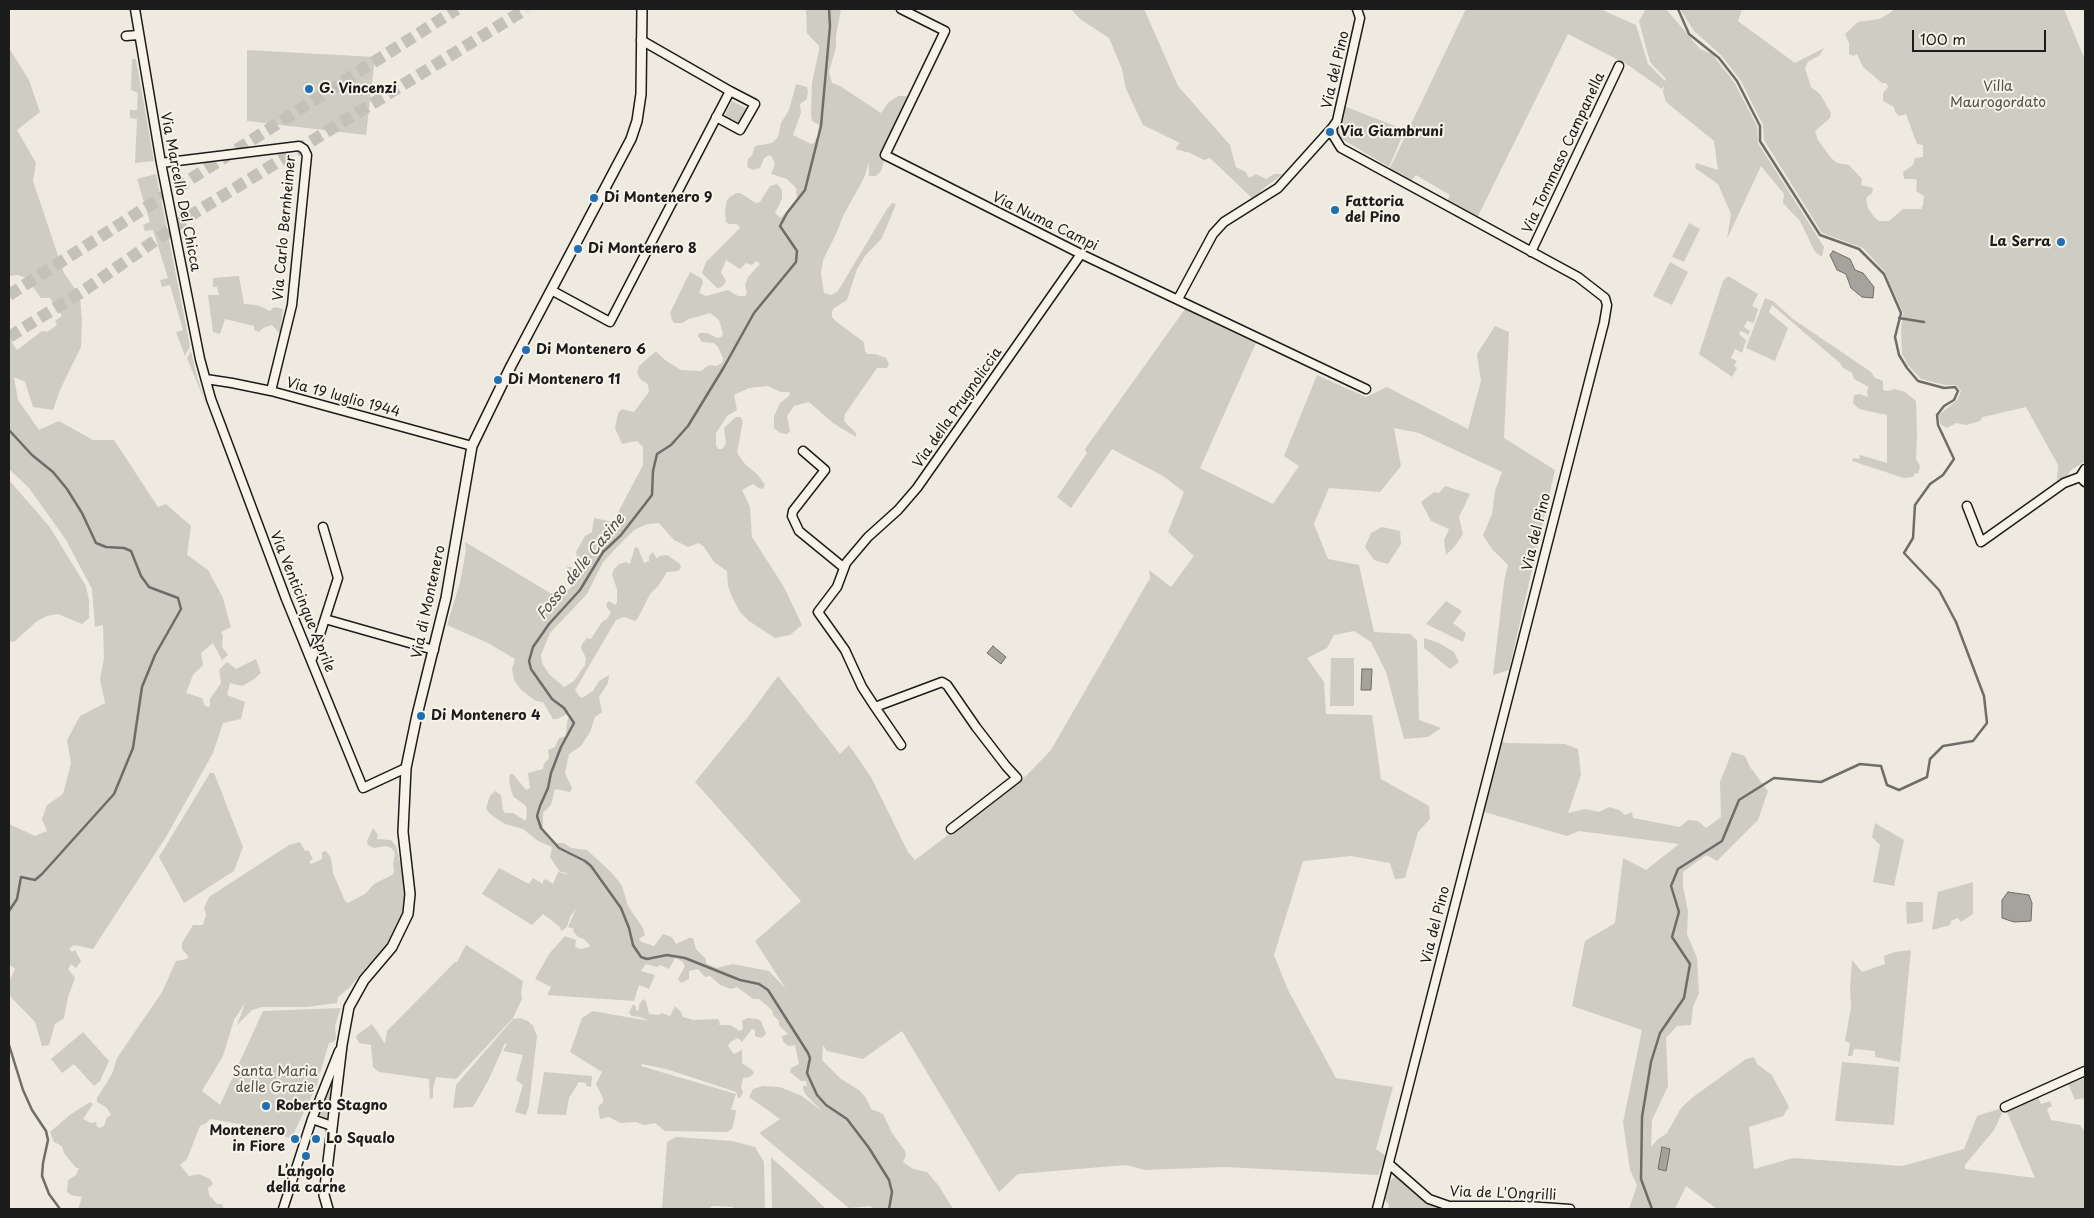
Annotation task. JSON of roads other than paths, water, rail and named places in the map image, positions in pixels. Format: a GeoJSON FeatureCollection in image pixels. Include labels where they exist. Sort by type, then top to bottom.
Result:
{"type":"FeatureCollection","features":[{"type":"Feature","properties":{"kind":"street","name":"Via Marcello Del Chicca"},"geometry":{"type":"LineString","coordinates":[[135,9],[161,163],[206,380]]}},
{"type":"Feature","properties":{"kind":"street","name":"Via di Montenero"},"geometry":{"type":"LineString","coordinates":[[283,1209],[312,1119],[342,1045],[349,1007],[364,980],[392,947],[408,914],[410,894],[403,832],[406,768],[448,590],[472,446],[551,290],[615,171],[634,130],[641,94],[642,9]]}},
{"type":"Feature","properties":{"kind":"street","name":"Via Numa Campi"},"geometry":{"type":"LineString","coordinates":[[901,9],[945,31],[884,155],[1081,254],[1366,389]]}},
{"type":"Feature","properties":{"kind":"street","name":"Via del Pino"},"geometry":{"type":"LineString","coordinates":[[1357,9],[1360,18],[1337,121],[1332,128],[1333,135],[1341,148],[1578,277],[1597,290],[1604,298],[1607,306],[1377,1209]]}},
{"type":"Feature","properties":{"kind":"street"},"geometry":{"type":"LineString","coordinates":[[126,36],[138,35]]}},
{"type":"Feature","properties":{"kind":"street"},"geometry":{"type":"LineString","coordinates":[[642,40],[755,104],[740,130],[716,117]]}},
{"type":"Feature","properties":{"kind":"street","name":"Via Tommaso Campanella"},"geometry":{"type":"LineString","coordinates":[[1531,252],[1619,66]]}},
{"type":"Feature","properties":{"kind":"street"},"geometry":{"type":"LineString","coordinates":[[551,290],[610,322],[730,91]]}},
{"type":"Feature","properties":{"kind":"street"},"geometry":{"type":"LineString","coordinates":[[1178,299],[1213,234],[1224,222],[1278,188],[1332,128]]}},
{"type":"Feature","properties":{"kind":"street","name":"Via Carlo Bernheimer"},"geometry":{"type":"LineString","coordinates":[[161,163],[299,146],[304,149],[307,155],[292,305],[271,391]]}},
{"type":"Feature","properties":{"kind":"street","name":"Via della Prugnoliccia"},"geometry":{"type":"LineString","coordinates":[[901,745],[862,687],[844,650],[818,612],[837,588],[843,567],[868,537],[898,510],[917,488],[1081,254]]}},
{"type":"Feature","properties":{"kind":"street","name":"Via 19 luglio 1944"},"geometry":{"type":"LineString","coordinates":[[206,380],[232,382],[271,391],[472,446]]}},
{"type":"Feature","properties":{"kind":"street","name":"Via Venticinque Aprile"},"geometry":{"type":"LineString","coordinates":[[206,380],[286,599],[363,788],[406,768]]}},
{"type":"Feature","properties":{"kind":"street"},"geometry":{"type":"LineString","coordinates":[[803,451],[825,470],[793,511],[792,516],[799,531],[843,567]]}},
{"type":"Feature","properties":{"kind":"street"},"geometry":{"type":"LineString","coordinates":[[1966,506],[1981,542],[2064,483],[2083,480],[2085,469]]}},
{"type":"Feature","properties":{"kind":"street"},"geometry":{"type":"LineString","coordinates":[[312,659],[338,578],[323,527]]}},
{"type":"Feature","properties":{"kind":"street"},"geometry":{"type":"LineString","coordinates":[[325,619],[434,650]]}},
{"type":"Feature","properties":{"kind":"street"},"geometry":{"type":"LineString","coordinates":[[875,707],[942,682],[947,684],[976,727],[1006,766],[1018,778],[951,829]]}},
{"type":"Feature","properties":{"kind":"street"},"geometry":{"type":"LineString","coordinates":[[328,1209],[324,1195],[342,1045]]}},
{"type":"Feature","properties":{"kind":"street"},"geometry":{"type":"LineString","coordinates":[[2005,1107],[2085,1072]]}},
{"type":"Feature","properties":{"kind":"street"},"geometry":{"type":"LineString","coordinates":[[312,1119],[332,1126]]}},
{"type":"Feature","properties":{"kind":"street","name":"Via de L'Ongrilli"},"geometry":{"type":"LineString","coordinates":[[1388,1164],[1429,1199],[1449,1206],[1527,1206],[1570,1209]]}},
{"type":"Feature","properties":{"kind":"waterway","name":"Fosso delle Casine"},"geometry":{"type":"LineString","coordinates":[[829,9],[830,26],[821,126],[805,190],[787,213],[780,226],[797,251],[796,262],[754,313],[688,426],[671,445],[657,454],[653,471],[652,495],[621,535],[603,552],[580,590],[549,624],[533,647],[529,661],[531,669],[552,699],[564,708],[574,723],[561,747],[551,773],[548,788],[540,806],[537,816],[541,828],[559,848],[591,866],[621,908],[633,945],[641,957],[647,959],[667,955],[685,958],[740,980],[759,984],[768,990],[808,1053],[810,1058],[807,1073],[817,1095],[826,1105],[847,1119],[869,1148],[889,1180],[892,1192],[889,1209]]}},
{"type":"Feature","properties":{"kind":"waterway"},"geometry":{"type":"LineString","coordinates":[[1652,1209],[1641,1179],[1642,1117],[1651,1062],[1660,1033],[1684,998],[1690,964],[1672,937],[1679,912],[1671,886],[1678,869],[1722,841],[1739,800],[1774,778],[1821,782],[1860,764],[1881,766],[1887,785],[1899,790],[1927,777],[1930,759],[1943,746],[1973,741],[1987,723],[1984,696],[1956,622],[1939,590],[1904,553],[1913,538],[1915,505],[1930,484],[1943,475],[1954,459],[1938,425],[1937,415],[1944,406],[1954,400],[1958,391],[1955,387],[1944,388],[1918,381],[1907,368],[1899,355],[1895,337],[1901,313],[1884,274],[1859,249],[1820,235],[1760,141],[1760,126],[1737,81],[1719,58],[1689,34],[1678,9]]}},
{"type":"Feature","properties":{"kind":"waterway"},"geometry":{"type":"LineString","coordinates":[[1899,318],[1924,322]]}},
{"type":"Feature","properties":{"kind":"waterway"},"geometry":{"type":"LineString","coordinates":[[9,430],[32,455],[53,472],[67,489],[82,513],[96,543],[106,547],[124,548],[131,551],[141,576],[149,587],[178,598],[181,609],[155,655],[142,687],[133,748],[114,794],[42,874],[35,880],[21,877],[17,899],[9,911]]}},
{"type":"Feature","properties":{"kind":"waterway"},"geometry":{"type":"LineString","coordinates":[[9,1045],[23,1090],[32,1110],[46,1131],[48,1140],[42,1176],[49,1194],[60,1209]]}},
{"type":"Feature","properties":{"kind":"tunnel"},"geometry":{"type":"LineString","coordinates":[[9,295],[457,9]]}},
{"type":"Feature","properties":{"kind":"tunnel"},"geometry":{"type":"LineString","coordinates":[[9,337],[86,289],[193,214],[526,9]]}},
{"type":"Feature","properties":{"kind":"place","name":"G. Vincenzi"},"geometry":{"type":"Point","coordinates":[309,89]}},
{"type":"Feature","properties":{"kind":"place","name":"Via Giambruni"},"geometry":{"type":"Point","coordinates":[1330,132]}},
{"type":"Feature","properties":{"kind":"place","name":"Di Montenero 9"},"geometry":{"type":"Point","coordinates":[594,198]}},
{"type":"Feature","properties":{"kind":"place","name":"Fattoria del Pino"},"geometry":{"type":"Point","coordinates":[1335,210]}},
{"type":"Feature","properties":{"kind":"place","name":"La Serra"},"geometry":{"type":"Point","coordinates":[2061,242]}},
{"type":"Feature","properties":{"kind":"place","name":"Di Montenero 8"},"geometry":{"type":"Point","coordinates":[578,249]}},
{"type":"Feature","properties":{"kind":"place","name":"Di Montenero 6"},"geometry":{"type":"Point","coordinates":[526,350]}},
{"type":"Feature","properties":{"kind":"place","name":"Di Montenero 11"},"geometry":{"type":"Point","coordinates":[498,380]}},
{"type":"Feature","properties":{"kind":"place","name":"Di Montenero 4"},"geometry":{"type":"Point","coordinates":[421,716]}},
{"type":"Feature","properties":{"kind":"place","name":"Roberto Stagno"},"geometry":{"type":"Point","coordinates":[266,1106]}},
{"type":"Feature","properties":{"kind":"place","name":"Montenero in Fiore"},"geometry":{"type":"Point","coordinates":[295,1139]}},
{"type":"Feature","properties":{"kind":"place","name":"Lo Squalo"},"geometry":{"type":"Point","coordinates":[316,1139]}},
{"type":"Feature","properties":{"kind":"place","name":"L’angolo della carne"},"geometry":{"type":"Point","coordinates":[306,1156]}},
{"type":"Feature","properties":{"kind":"park label","name":"Villa Maurogordato"},"geometry":{"type":"Point","coordinates":[1998,95]}},
{"type":"Feature","properties":{"kind":"park label","name":"Santa Maria delle Grazie"},"geometry":{"type":"Point","coordinates":[275,1080]}}]}
